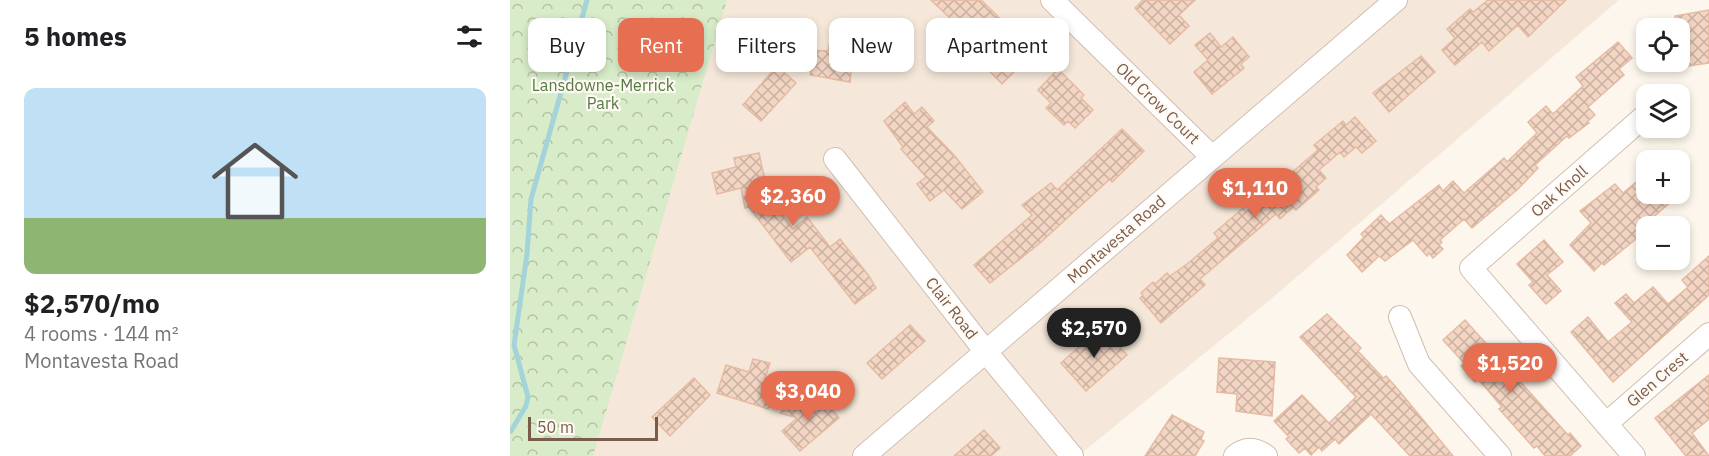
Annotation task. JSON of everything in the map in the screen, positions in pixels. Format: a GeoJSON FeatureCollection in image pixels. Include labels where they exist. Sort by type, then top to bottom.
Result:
{"type":"FeatureCollection","features":[{"type":"Feature","properties":{"kind":"street","name":"Old Crow Court"},"geometry":{"type":"LineString","coordinates":[[1052,0],[1211,156]]}},
{"type":"Feature","properties":{"kind":"street","name":"Montavesta Road"},"geometry":{"type":"LineString","coordinates":[[864,456],[1395,0]]}},
{"type":"Feature","properties":{"kind":"street","name":"Oak Knoll"},"geometry":{"type":"LineString","coordinates":[[1606,424],[1471,268],[1636,124]]}},
{"type":"Feature","properties":{"kind":"street","name":"Clair Road"},"geometry":{"type":"LineString","coordinates":[[835,159],[986,352],[1072,456]]}},
{"type":"Feature","properties":{"kind":"street"},"geometry":{"type":"LineString","coordinates":[[1400,318],[1419,364],[1500,456]]}},
{"type":"Feature","properties":{"kind":"street","name":"Glen Crest"},"geometry":{"type":"LineString","coordinates":[[1606,424],[1709,334]]}},
{"type":"Feature","properties":{"kind":"street"},"geometry":{"type":"LineString","coordinates":[[1606,424],[1634,456]]}},
{"type":"Feature","properties":{"kind":"street"},"geometry":{"type":"LineString","coordinates":[[1235,456],[1246,450],[1256,450],[1266,456]]}},
{"type":"Feature","properties":{"kind":"shaded area"},"geometry":{"type":"Polygon","coordinates":[[[510,0],[1619,0],[1264,305],[1078,456],[510,456],[510,0]]]}},
{"type":"Feature","properties":{"kind":"green space","name":"Lansdowne-Merrick Park"},"geometry":{"type":"Polygon","coordinates":[[[510,0],[727,0],[722,18],[716,18],[716,37],[593,456],[510,456],[510,0]]]}},
{"type":"Feature","properties":{"kind":"building"},"geometry":{"type":"Polygon","coordinates":[[[931,0],[981,0],[1000,18],[950,18],[931,0]]]}},
{"type":"Feature","properties":{"kind":"building"},"geometry":{"type":"Polygon","coordinates":[[[1143,0],[1195,0],[1179,15],[1189,26],[1170,44],[1135,8],[1143,0]]]}},
{"type":"Feature","properties":{"kind":"building"},"geometry":{"type":"Polygon","coordinates":[[[1488,0],[1566,0],[1528,37],[1518,25],[1489,51],[1482,42],[1455,65],[1442,50],[1455,38],[1447,29],[1470,9],[1473,12],[1488,0]]]}},
{"type":"Feature","properties":{"kind":"building"},"geometry":{"type":"Polygon","coordinates":[[[1709,10],[1709,63],[1690,66],[1690,18],[1675,18],[1675,16],[1709,10]]]}},
{"type":"Feature","properties":{"kind":"building"},"geometry":{"type":"Polygon","coordinates":[[[1210,33],[1221,47],[1233,37],[1249,57],[1241,64],[1244,68],[1212,94],[1194,72],[1208,60],[1195,45],[1210,33]]]}},
{"type":"Feature","properties":{"kind":"building"},"geometry":{"type":"Polygon","coordinates":[[[1618,42],[1632,58],[1619,69],[1624,75],[1588,107],[1595,115],[1587,122],[1589,123],[1569,138],[1567,136],[1535,165],[1538,168],[1518,189],[1472,228],[1464,219],[1440,240],[1442,242],[1439,245],[1443,249],[1433,258],[1429,253],[1427,256],[1413,240],[1385,261],[1379,256],[1362,272],[1347,255],[1364,237],[1361,234],[1381,215],[1389,224],[1439,185],[1443,191],[1453,181],[1464,193],[1504,158],[1507,162],[1537,133],[1528,122],[1546,106],[1553,114],[1583,86],[1576,77],[1618,42]]]}},
{"type":"Feature","properties":{"kind":"building"},"geometry":{"type":"Polygon","coordinates":[[[829,46],[829,72],[851,72],[850,82],[810,75],[810,72],[817,72],[817,50],[828,51],[829,46]]]}},
{"type":"Feature","properties":{"kind":"building"},"geometry":{"type":"Polygon","coordinates":[[[1421,56],[1435,72],[1389,112],[1373,93],[1421,56]]]}},
{"type":"Feature","properties":{"kind":"building"},"geometry":{"type":"Polygon","coordinates":[[[772,72],[784,72],[796,83],[761,121],[743,105],[772,72]]]}},
{"type":"Feature","properties":{"kind":"building"},"geometry":{"type":"Polygon","coordinates":[[[990,72],[1014,72],[1002,84],[990,72]]]}},
{"type":"Feature","properties":{"kind":"building"},"geometry":{"type":"Polygon","coordinates":[[[1055,72],[1061,72],[1084,95],[1081,98],[1093,110],[1075,128],[1068,121],[1064,125],[1046,108],[1051,103],[1038,90],[1055,72]]]}},
{"type":"Feature","properties":{"kind":"building"},"geometry":{"type":"Polygon","coordinates":[[[905,102],[914,114],[922,107],[934,121],[927,127],[954,155],[983,192],[962,209],[944,190],[930,201],[917,184],[926,177],[901,149],[903,147],[884,121],[905,102]]]}},
{"type":"Feature","properties":{"kind":"building"},"geometry":{"type":"Polygon","coordinates":[[[1355,117],[1376,141],[1362,153],[1356,147],[1344,157],[1340,152],[1319,170],[1326,178],[1316,187],[1319,190],[1296,210],[1293,207],[1280,219],[1276,214],[1200,279],[1205,285],[1161,323],[1140,298],[1143,295],[1141,293],[1167,273],[1170,276],[1187,264],[1218,238],[1214,233],[1243,208],[1246,212],[1318,150],[1314,145],[1343,121],[1346,125],[1355,117]]]}},
{"type":"Feature","properties":{"kind":"building"},"geometry":{"type":"Polygon","coordinates":[[[1122,129],[1144,151],[1112,182],[1110,179],[1040,243],[990,283],[974,265],[1032,215],[1022,205],[1051,183],[1057,190],[1122,129]]]}},
{"type":"Feature","properties":{"kind":"building"},"geometry":{"type":"Polygon","coordinates":[[[759,153],[769,199],[793,229],[807,217],[830,247],[840,239],[869,276],[876,288],[855,304],[810,247],[791,262],[749,207],[745,208],[741,188],[717,194],[712,173],[736,167],[734,158],[759,153]]]}},
{"type":"Feature","properties":{"kind":"building"},"geometry":{"type":"Polygon","coordinates":[[[1636,182],[1636,204],[1668,204],[1654,216],[1636,216],[1636,239],[1594,271],[1570,245],[1591,223],[1580,211],[1615,184],[1623,193],[1636,182]]]}},
{"type":"Feature","properties":{"kind":"building"},"geometry":{"type":"Polygon","coordinates":[[[1544,240],[1563,262],[1547,275],[1561,291],[1546,304],[1529,285],[1533,282],[1517,264],[1544,240]]]}},
{"type":"Feature","properties":{"kind":"building"},"geometry":{"type":"Polygon","coordinates":[[[1709,256],[1709,295],[1613,382],[1571,332],[1588,317],[1608,342],[1632,322],[1615,303],[1626,294],[1634,303],[1653,287],[1668,304],[1688,287],[1682,280],[1709,256]]]}},
{"type":"Feature","properties":{"kind":"building"},"geometry":{"type":"Polygon","coordinates":[[[1327,314],[1361,348],[1358,351],[1383,378],[1386,376],[1396,387],[1453,456],[1410,456],[1371,414],[1339,444],[1335,439],[1322,451],[1319,447],[1311,455],[1305,448],[1299,453],[1286,439],[1289,437],[1274,421],[1302,395],[1329,423],[1356,397],[1300,337],[1327,314]]]}},
{"type":"Feature","properties":{"kind":"building"},"geometry":{"type":"Polygon","coordinates":[[[1465,320],[1568,435],[1570,433],[1581,446],[1570,456],[1545,456],[1537,446],[1534,448],[1499,409],[1502,407],[1478,379],[1475,382],[1461,366],[1464,363],[1443,340],[1465,320]]]}},
{"type":"Feature","properties":{"kind":"building"},"geometry":{"type":"Polygon","coordinates":[[[910,325],[925,341],[882,379],[867,363],[910,325]]]}},
{"type":"Feature","properties":{"kind":"building"},"geometry":{"type":"Polygon","coordinates":[[[1101,327],[1127,355],[1086,391],[1061,363],[1101,327]]]}},
{"type":"Feature","properties":{"kind":"building"},"geometry":{"type":"Polygon","coordinates":[[[1219,358],[1275,362],[1272,416],[1236,411],[1237,394],[1217,392],[1219,358]]]}},
{"type":"Feature","properties":{"kind":"building"},"geometry":{"type":"Polygon","coordinates":[[[753,359],[770,363],[765,378],[777,382],[768,409],[717,393],[726,365],[749,372],[753,359]]]}},
{"type":"Feature","properties":{"kind":"building"},"geometry":{"type":"Polygon","coordinates":[[[1709,375],[1709,419],[1692,433],[1709,456],[1686,456],[1655,418],[1709,375]]]}},
{"type":"Feature","properties":{"kind":"building"},"geometry":{"type":"Polygon","coordinates":[[[694,378],[710,395],[670,436],[652,417],[694,378]]]}},
{"type":"Feature","properties":{"kind":"building"},"geometry":{"type":"Polygon","coordinates":[[[798,398],[808,410],[822,398],[839,418],[800,451],[782,431],[797,418],[780,413],[798,398]]]}},
{"type":"Feature","properties":{"kind":"building"},"geometry":{"type":"Polygon","coordinates":[[[1172,415],[1204,432],[1201,439],[1204,441],[1195,456],[1145,456],[1172,415]]]}},
{"type":"Feature","properties":{"kind":"building"},"geometry":{"type":"Polygon","coordinates":[[[984,430],[1000,448],[991,456],[954,456],[984,430]]]}},
{"type":"Feature","properties":{"kind":"waterway"},"geometry":{"type":"LineString","coordinates":[[511,431],[526,406],[528,397],[514,345],[527,254],[531,199],[587,0]]}}]}
